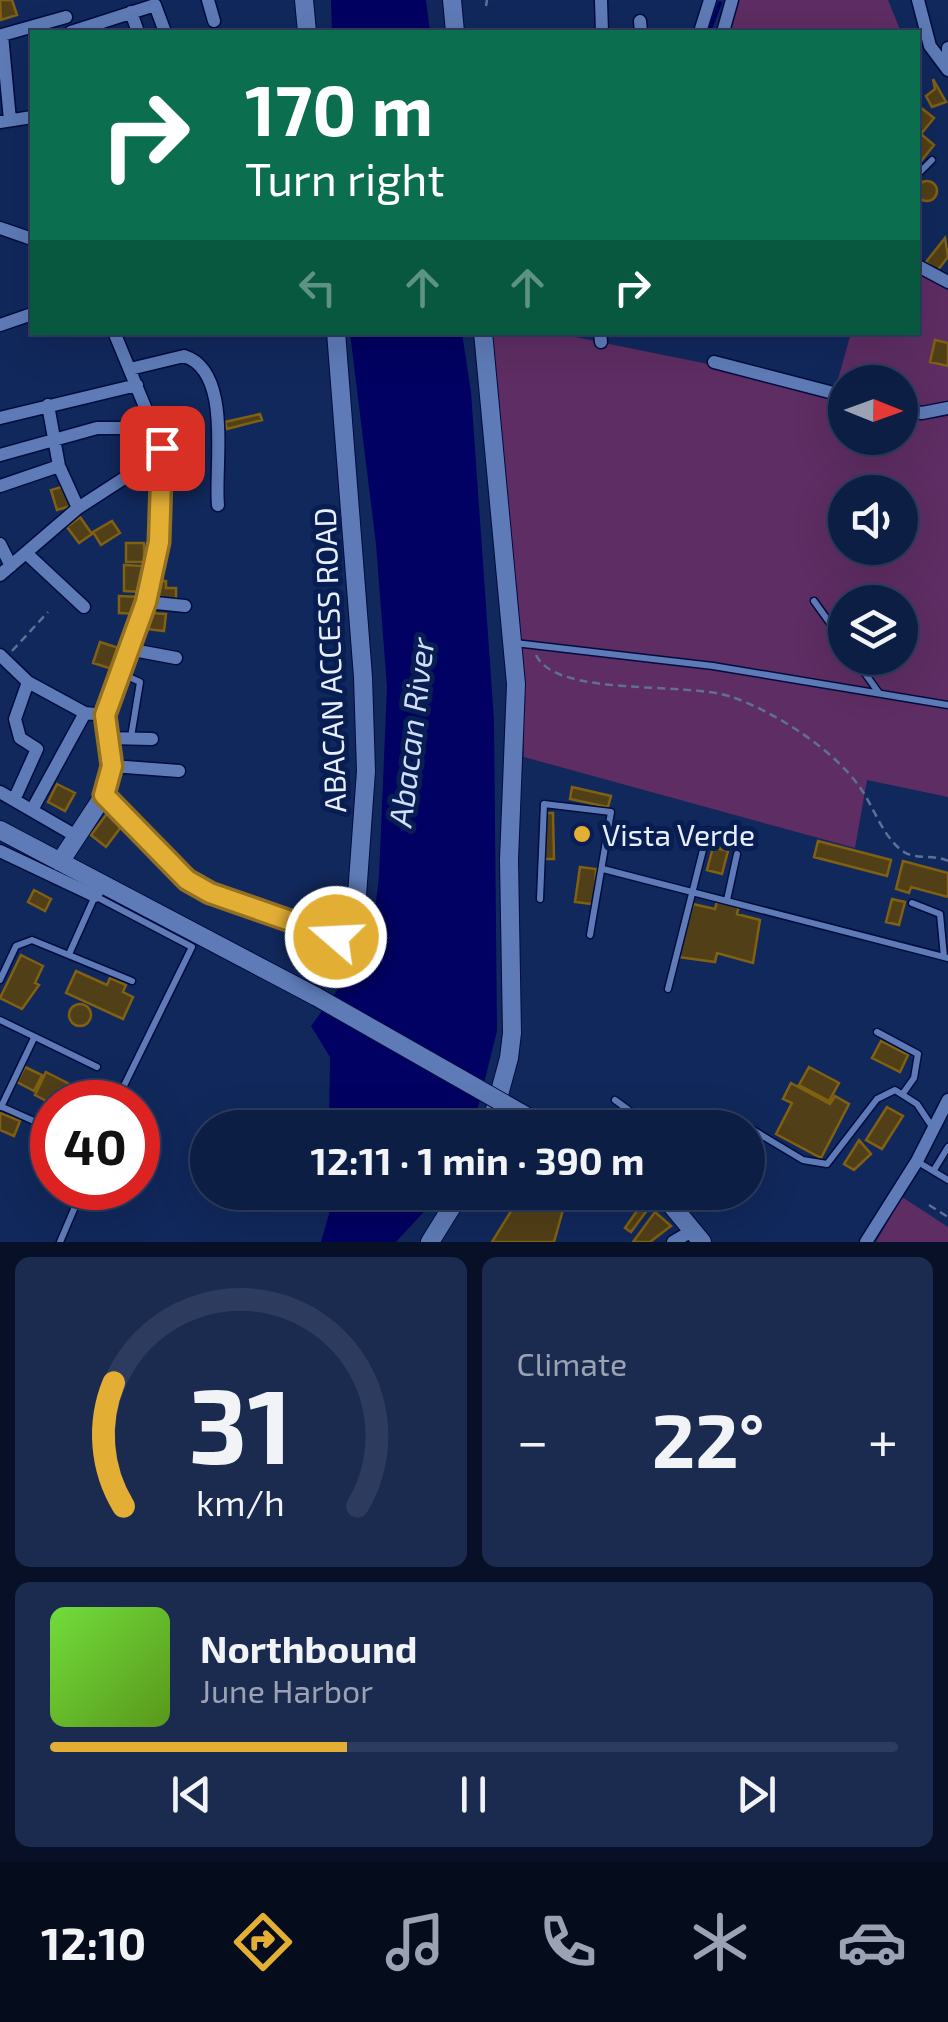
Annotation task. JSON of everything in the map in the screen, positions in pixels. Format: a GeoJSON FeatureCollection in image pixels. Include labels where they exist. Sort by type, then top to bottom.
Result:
{"type":"FeatureCollection","features":[{"type":"Feature","properties":{"kind":"street"},"geometry":{"type":"LineString","coordinates":[[60,0],[70,30]]}},
{"type":"Feature","properties":{"kind":"street"},"geometry":{"type":"LineString","coordinates":[[208,0],[214,21]]}},
{"type":"Feature","properties":{"kind":"street"},"geometry":{"type":"LineString","coordinates":[[304,0],[307,30]]}},
{"type":"Feature","properties":{"kind":"street"},"geometry":{"type":"LineString","coordinates":[[452,0],[456,30]]}},
{"type":"Feature","properties":{"kind":"street"},"geometry":{"type":"LineString","coordinates":[[601,0],[602,30]]}},
{"type":"Feature","properties":{"kind":"street"},"geometry":{"type":"LineString","coordinates":[[701,30],[710,0]]}},
{"type":"Feature","properties":{"kind":"street"},"geometry":{"type":"LineString","coordinates":[[723,30],[730,0]]}},
{"type":"Feature","properties":{"kind":"street"},"geometry":{"type":"LineString","coordinates":[[918,0],[930,46],[948,70]]}},
{"type":"Feature","properties":{"kind":"street"},"geometry":{"type":"LineString","coordinates":[[77,30],[155,5],[164,30]]}},
{"type":"Feature","properties":{"kind":"street"},"geometry":{"type":"LineString","coordinates":[[131,12],[137,30]]}},
{"type":"Feature","properties":{"kind":"street"},"geometry":{"type":"LineString","coordinates":[[30,117],[5,121],[1,32],[66,17]]}},
{"type":"Feature","properties":{"kind":"street"},"geometry":{"type":"LineString","coordinates":[[948,48],[948,60]]}},
{"type":"Feature","properties":{"kind":"street"},"geometry":{"type":"LineString","coordinates":[[0,228],[30,238]]}},
{"type":"Feature","properties":{"kind":"street"},"geometry":{"type":"LineString","coordinates":[[920,267],[948,282]]}},
{"type":"Feature","properties":{"kind":"street"},"geometry":{"type":"LineString","coordinates":[[0,326],[30,315]]}},
{"type":"Feature","properties":{"kind":"street"},"geometry":{"type":"LineString","coordinates":[[60,862],[104,795],[112,766],[105,715],[146,602],[159,542],[163,453],[115,335]]}},
{"type":"Feature","properties":{"kind":"street","name":"ABACAN ACCESS ROAD"},"geometry":{"type":"LineString","coordinates":[[104,795],[187,880],[210,893],[328,936],[348,932],[355,922],[366,770],[336,335]]}},
{"type":"Feature","properties":{"kind":"street"},"geometry":{"type":"LineString","coordinates":[[484,335],[514,643],[508,911],[512,1033],[510,1058],[495,1110]]}},
{"type":"Feature","properties":{"kind":"street"},"geometry":{"type":"LineString","coordinates":[[130,369],[184,356],[197,362],[207,377],[220,422],[218,505]]}},
{"type":"Feature","properties":{"kind":"street"},"geometry":{"type":"LineString","coordinates":[[714,362],[828,392]]}},
{"type":"Feature","properties":{"kind":"street"},"geometry":{"type":"LineString","coordinates":[[0,418],[137,385]]}},
{"type":"Feature","properties":{"kind":"street"},"geometry":{"type":"LineString","coordinates":[[48,405],[60,466],[78,508]]}},
{"type":"Feature","properties":{"kind":"street"},"geometry":{"type":"LineString","coordinates":[[918,412],[948,408]]}},
{"type":"Feature","properties":{"kind":"street"},"geometry":{"type":"LineString","coordinates":[[0,455],[56,438],[124,428]]}},
{"type":"Feature","properties":{"kind":"street"},"geometry":{"type":"LineString","coordinates":[[5,571],[78,508],[163,453]]}},
{"type":"Feature","properties":{"kind":"street"},"geometry":{"type":"LineString","coordinates":[[0,486],[60,466]]}},
{"type":"Feature","properties":{"kind":"street"},"geometry":{"type":"LineString","coordinates":[[0,544],[5,571]]}},
{"type":"Feature","properties":{"kind":"street"},"geometry":{"type":"LineString","coordinates":[[26,553],[84,608]]}},
{"type":"Feature","properties":{"kind":"street"},"geometry":{"type":"LineString","coordinates":[[146,602],[184,606]]}},
{"type":"Feature","properties":{"kind":"street"},"geometry":{"type":"LineString","coordinates":[[128,649],[176,658]]}},
{"type":"Feature","properties":{"kind":"street"},"geometry":{"type":"LineString","coordinates":[[2,657],[28,682],[85,713],[105,715]]}},
{"type":"Feature","properties":{"kind":"street"},"geometry":{"type":"LineString","coordinates":[[28,682],[14,719],[20,738],[59,760]]}},
{"type":"Feature","properties":{"kind":"street"},"geometry":{"type":"LineString","coordinates":[[32,810],[85,713]]}},
{"type":"Feature","properties":{"kind":"street"},"geometry":{"type":"LineString","coordinates":[[106,738],[152,739]]}},
{"type":"Feature","properties":{"kind":"street"},"geometry":{"type":"LineString","coordinates":[[14,800],[37,749]]}},
{"type":"Feature","properties":{"kind":"street"},"geometry":{"type":"LineString","coordinates":[[112,766],[179,771]]}},
{"type":"Feature","properties":{"kind":"street"},"geometry":{"type":"LineString","coordinates":[[0,792],[76,836]]}},
{"type":"Feature","properties":{"kind":"street"},"geometry":{"type":"LineString","coordinates":[[0,830],[60,862],[98,890]]}},
{"type":"Feature","properties":{"kind":"street"},"geometry":{"type":"LineString","coordinates":[[0,850],[98,890],[317,997],[515,1110]]}},
{"type":"Feature","properties":{"kind":"street"},"geometry":{"type":"LineString","coordinates":[[866,1242],[917,1161],[948,1100]]}},
{"type":"Feature","properties":{"kind":"street"},"geometry":{"type":"LineString","coordinates":[[430,1242],[450,1210]]}},
{"type":"Feature","properties":{"kind":"street"},"geometry":{"type":"LineString","coordinates":[[668,1210],[687,1238]]}},
{"type":"Feature","properties":{"kind":"lane"},"geometry":{"type":"LineString","coordinates":[[920,172],[932,160]]}},
{"type":"Feature","properties":{"kind":"lane"},"geometry":{"type":"LineString","coordinates":[[814,601],[828,620]]}},
{"type":"Feature","properties":{"kind":"lane"},"geometry":{"type":"LineString","coordinates":[[514,643],[536,649],[713,666],[948,705]]}},
{"type":"Feature","properties":{"kind":"lane"},"geometry":{"type":"LineString","coordinates":[[120,673],[140,682],[131,737]]}},
{"type":"Feature","properties":{"kind":"lane"},"geometry":{"type":"LineString","coordinates":[[866,675],[880,694]]}},
{"type":"Feature","properties":{"kind":"lane"},"geometry":{"type":"LineString","coordinates":[[540,899],[544,804],[611,812],[590,934]]}},
{"type":"Feature","properties":{"kind":"lane"},"geometry":{"type":"LineString","coordinates":[[668,989],[708,830]]}},
{"type":"Feature","properties":{"kind":"lane"},"geometry":{"type":"LineString","coordinates":[[727,900],[737,854]]}},
{"type":"Feature","properties":{"kind":"lane"},"geometry":{"type":"LineString","coordinates":[[603,869],[946,958],[940,914],[912,903]]}},
{"type":"Feature","properties":{"kind":"lane"},"geometry":{"type":"LineString","coordinates":[[70,952],[98,890],[192,947],[127,1080]]}},
{"type":"Feature","properties":{"kind":"lane"},"geometry":{"type":"LineString","coordinates":[[0,980],[16,946],[40,940],[132,981]]}},
{"type":"Feature","properties":{"kind":"lane"},"geometry":{"type":"LineString","coordinates":[[0,1020],[96,1067]]}},
{"type":"Feature","properties":{"kind":"lane"},"geometry":{"type":"LineString","coordinates":[[877,1032],[918,1054],[914,1078],[904,1092]]}},
{"type":"Feature","properties":{"kind":"lane"},"geometry":{"type":"LineString","coordinates":[[30,1120],[1,1106],[34,1038]]}},
{"type":"Feature","properties":{"kind":"lane"},"geometry":{"type":"LineString","coordinates":[[765,1137],[803,1160],[827,1164],[877,1099],[896,1090],[904,1092],[934,1129]]}},
{"type":"Feature","properties":{"kind":"lane"},"geometry":{"type":"LineString","coordinates":[[615,1100],[629,1110]]}},
{"type":"Feature","properties":{"kind":"lane"},"geometry":{"type":"LineString","coordinates":[[934,1170],[948,1147]]}},
{"type":"Feature","properties":{"kind":"lane"},"geometry":{"type":"LineString","coordinates":[[917,1161],[948,1180]]}},
{"type":"Feature","properties":{"kind":"lane"},"geometry":{"type":"LineString","coordinates":[[60,1242],[74,1210]]}},
{"type":"Feature","properties":{"kind":"path"},"geometry":{"type":"LineString","coordinates":[[486,6],[487,0]]}},
{"type":"Feature","properties":{"kind":"path"},"geometry":{"type":"LineString","coordinates":[[2,657],[48,612]]}},
{"type":"Feature","properties":{"kind":"path"},"geometry":{"type":"LineString","coordinates":[[536,649],[542,666],[552,673],[606,685],[712,690],[759,709],[851,776],[891,840],[904,852],[948,861]]}},
{"type":"Feature","properties":{"kind":"path"},"geometry":{"type":"LineString","coordinates":[[929,1205],[948,1217]]}},
{"type":"Feature","properties":{"kind":"shaded area"},"geometry":{"type":"Polygon","coordinates":[[[739,0],[888,0],[900,30],[731,30],[739,0]]]}},
{"type":"Feature","properties":{"kind":"shaded area"},"geometry":{"type":"Polygon","coordinates":[[[920,270],[948,286],[948,406],[921,410],[918,365],[842,365],[850,335],[920,335],[920,270]]]}},
{"type":"Feature","properties":{"kind":"shaded area"},"geometry":{"type":"Polygon","coordinates":[[[490,335],[574,335],[828,396],[828,455],[918,455],[918,414],[948,413],[948,797],[867,780],[855,848],[524,757],[523,685],[490,335]]]}},
{"type":"Feature","properties":{"kind":"shaded area"},"geometry":{"type":"Polygon","coordinates":[[[902,1197],[948,1227],[948,1242],[876,1242],[902,1197]]]}},
{"type":"Feature","properties":{"kind":"water"},"geometry":{"type":"Polygon","coordinates":[[[331,0],[426,0],[430,30],[332,30],[331,0]]]}},
{"type":"Feature","properties":{"kind":"water","name":"Abacan River"},"geometry":{"type":"Polygon","coordinates":[[[350,335],[462,335],[471,392],[494,720],[497,1031],[477,1110],[329,1110],[330,1057],[311,1026],[361,958],[372,934],[379,877],[387,687],[376,544],[350,335]]]}},
{"type":"Feature","properties":{"kind":"water"},"geometry":{"type":"Polygon","coordinates":[[[329,1210],[425,1210],[396,1242],[321,1242],[329,1210]]]}},
{"type":"Feature","properties":{"kind":"building"},"geometry":{"type":"Polygon","coordinates":[[[0,0],[12,0],[17,15],[1,20],[0,0]]]}},
{"type":"Feature","properties":{"kind":"building"},"geometry":{"type":"Polygon","coordinates":[[[933,79],[946,102],[932,107],[926,96],[935,89],[933,79]]]}},
{"type":"Feature","properties":{"kind":"building"},"geometry":{"type":"Polygon","coordinates":[[[920,107],[934,118],[921,134],[934,145],[920,162],[920,107]]]}},
{"type":"Feature","properties":{"kind":"building"},"geometry":{"type":"Polygon","coordinates":[[[927,181],[936,187],[934,198],[920,198],[920,184],[927,181]]]}},
{"type":"Feature","properties":{"kind":"building"},"geometry":{"type":"Polygon","coordinates":[[[945,238],[948,257],[937,271],[926,262],[945,238]]]}},
{"type":"Feature","properties":{"kind":"building"},"geometry":{"type":"Polygon","coordinates":[[[935,340],[948,343],[948,366],[930,362],[935,340]]]}},
{"type":"Feature","properties":{"kind":"building"},"geometry":{"type":"Polygon","coordinates":[[[192,413],[196,426],[185,430],[191,449],[184,451],[181,441],[170,444],[163,422],[192,413]]]}},
{"type":"Feature","properties":{"kind":"building"},"geometry":{"type":"Polygon","coordinates":[[[260,414],[262,420],[227,429],[225,422],[260,414]]]}},
{"type":"Feature","properties":{"kind":"building"},"geometry":{"type":"Polygon","coordinates":[[[65,486],[71,506],[57,510],[51,490],[65,486]]]}},
{"type":"Feature","properties":{"kind":"building"},"geometry":{"type":"Polygon","coordinates":[[[80,517],[92,534],[79,543],[67,527],[80,517]]]}},
{"type":"Feature","properties":{"kind":"building"},"geometry":{"type":"Polygon","coordinates":[[[112,521],[120,533],[101,545],[93,532],[112,521]]]}},
{"type":"Feature","properties":{"kind":"building"},"geometry":{"type":"Polygon","coordinates":[[[126,543],[144,543],[144,562],[126,562],[126,543]]]}},
{"type":"Feature","properties":{"kind":"building"},"geometry":{"type":"Polygon","coordinates":[[[124,565],[143,566],[143,592],[124,591],[124,565]]]}},
{"type":"Feature","properties":{"kind":"building"},"geometry":{"type":"Polygon","coordinates":[[[154,581],[166,581],[166,588],[176,588],[176,600],[153,600],[154,581]]]}},
{"type":"Feature","properties":{"kind":"building"},"geometry":{"type":"Polygon","coordinates":[[[119,596],[140,597],[139,614],[119,613],[119,596]]]}},
{"type":"Feature","properties":{"kind":"building"},"geometry":{"type":"Polygon","coordinates":[[[149,613],[166,614],[164,631],[147,629],[149,613]]]}},
{"type":"Feature","properties":{"kind":"building"},"geometry":{"type":"Polygon","coordinates":[[[100,642],[119,648],[112,669],[93,663],[100,642]]]}},
{"type":"Feature","properties":{"kind":"building"},"geometry":{"type":"Polygon","coordinates":[[[57,784],[75,793],[65,811],[48,802],[57,784]]]}},
{"type":"Feature","properties":{"kind":"building"},"geometry":{"type":"Polygon","coordinates":[[[572,787],[611,796],[608,807],[570,799],[572,787]]]}},
{"type":"Feature","properties":{"kind":"building"},"geometry":{"type":"Polygon","coordinates":[[[109,811],[124,823],[106,847],[91,835],[109,811]]]}},
{"type":"Feature","properties":{"kind":"building"},"geometry":{"type":"Polygon","coordinates":[[[542,813],[553,813],[554,859],[544,859],[542,813]]]}},
{"type":"Feature","properties":{"kind":"building"},"geometry":{"type":"Polygon","coordinates":[[[717,829],[734,833],[730,849],[713,845],[717,829]]]}},
{"type":"Feature","properties":{"kind":"building"},"geometry":{"type":"Polygon","coordinates":[[[818,841],[891,860],[887,876],[814,857],[818,841]]]}},
{"type":"Feature","properties":{"kind":"building"},"geometry":{"type":"Polygon","coordinates":[[[713,847],[728,851],[722,874],[707,870],[713,847]]]}},
{"type":"Feature","properties":{"kind":"building"},"geometry":{"type":"Polygon","coordinates":[[[903,861],[948,873],[948,897],[911,887],[909,893],[896,889],[903,861]]]}},
{"type":"Feature","properties":{"kind":"building"},"geometry":{"type":"Polygon","coordinates":[[[580,867],[596,869],[595,900],[591,904],[575,902],[580,867]]]}},
{"type":"Feature","properties":{"kind":"building"},"geometry":{"type":"Polygon","coordinates":[[[34,890],[51,899],[45,911],[28,902],[34,890]]]}},
{"type":"Feature","properties":{"kind":"building"},"geometry":{"type":"Polygon","coordinates":[[[324,893],[329,904],[308,913],[303,902],[324,893]]]}},
{"type":"Feature","properties":{"kind":"building"},"geometry":{"type":"Polygon","coordinates":[[[892,899],[905,902],[899,925],[886,922],[892,899]]]}},
{"type":"Feature","properties":{"kind":"building"},"geometry":{"type":"Polygon","coordinates":[[[717,901],[739,906],[737,914],[760,920],[753,963],[717,953],[715,962],[678,957],[693,904],[715,909],[717,901]]]}},
{"type":"Feature","properties":{"kind":"building"},"geometry":{"type":"Polygon","coordinates":[[[21,955],[43,966],[35,983],[39,985],[22,1009],[0,998],[21,955]]]}},
{"type":"Feature","properties":{"kind":"building"},"geometry":{"type":"Polygon","coordinates":[[[76,971],[107,985],[110,978],[126,985],[123,992],[133,997],[123,1019],[66,993],[76,971]]]}},
{"type":"Feature","properties":{"kind":"building"},"geometry":{"type":"Polygon","coordinates":[[[80,1004],[91,1015],[80,1026],[69,1015],[80,1004]]]}},
{"type":"Feature","properties":{"kind":"building"},"geometry":{"type":"Polygon","coordinates":[[[881,1041],[908,1055],[900,1072],[872,1058],[881,1041]]]}},
{"type":"Feature","properties":{"kind":"building"},"geometry":{"type":"Polygon","coordinates":[[[25,1067],[42,1075],[40,1080],[30,1080],[30,1089],[17,1082],[25,1067]]]}},
{"type":"Feature","properties":{"kind":"building"},"geometry":{"type":"Polygon","coordinates":[[[809,1067],[839,1083],[829,1101],[799,1085],[809,1067]]]}},
{"type":"Feature","properties":{"kind":"building"},"geometry":{"type":"Polygon","coordinates":[[[46,1072],[62,1080],[42,1080],[46,1072]]]}},
{"type":"Feature","properties":{"kind":"building"},"geometry":{"type":"Polygon","coordinates":[[[791,1083],[830,1104],[835,1096],[849,1104],[821,1158],[776,1134],[792,1103],[783,1099],[791,1083]]]}},
{"type":"Feature","properties":{"kind":"building"},"geometry":{"type":"Polygon","coordinates":[[[887,1107],[903,1116],[882,1149],[866,1140],[887,1107]]]}},
{"type":"Feature","properties":{"kind":"building"},"geometry":{"type":"Polygon","coordinates":[[[0,1113],[20,1121],[14,1136],[0,1130],[0,1113]]]}},
{"type":"Feature","properties":{"kind":"building"},"geometry":{"type":"Polygon","coordinates":[[[859,1140],[871,1154],[854,1170],[844,1164],[859,1140]]]}},
{"type":"Feature","properties":{"kind":"building"},"geometry":{"type":"Polygon","coordinates":[[[512,1210],[563,1210],[554,1242],[492,1242],[512,1210]]]}},
{"type":"Feature","properties":{"kind":"building"},"geometry":{"type":"Polygon","coordinates":[[[638,1210],[647,1210],[631,1232],[625,1228],[638,1210]]]}},
{"type":"Feature","properties":{"kind":"building"},"geometry":{"type":"Polygon","coordinates":[[[655,1212],[671,1226],[650,1242],[633,1242],[655,1212]]]}},
{"type":"Feature","properties":{"kind":"waterway"},"geometry":{"type":"LineString","coordinates":[[710,30],[720,3]]}},
{"type":"Feature","properties":{"kind":"place","name":"Vista Verde"},"geometry":{"type":"Point","coordinates":[582,834]}},
{"type":"Feature","properties":{"kind":"route"},"geometry":{"type":"LineString","coordinates":[[162,448],[159,542],[146,602],[105,715],[112,766],[104,795],[122,808],[187,880],[210,893],[336,937]]}}]}
